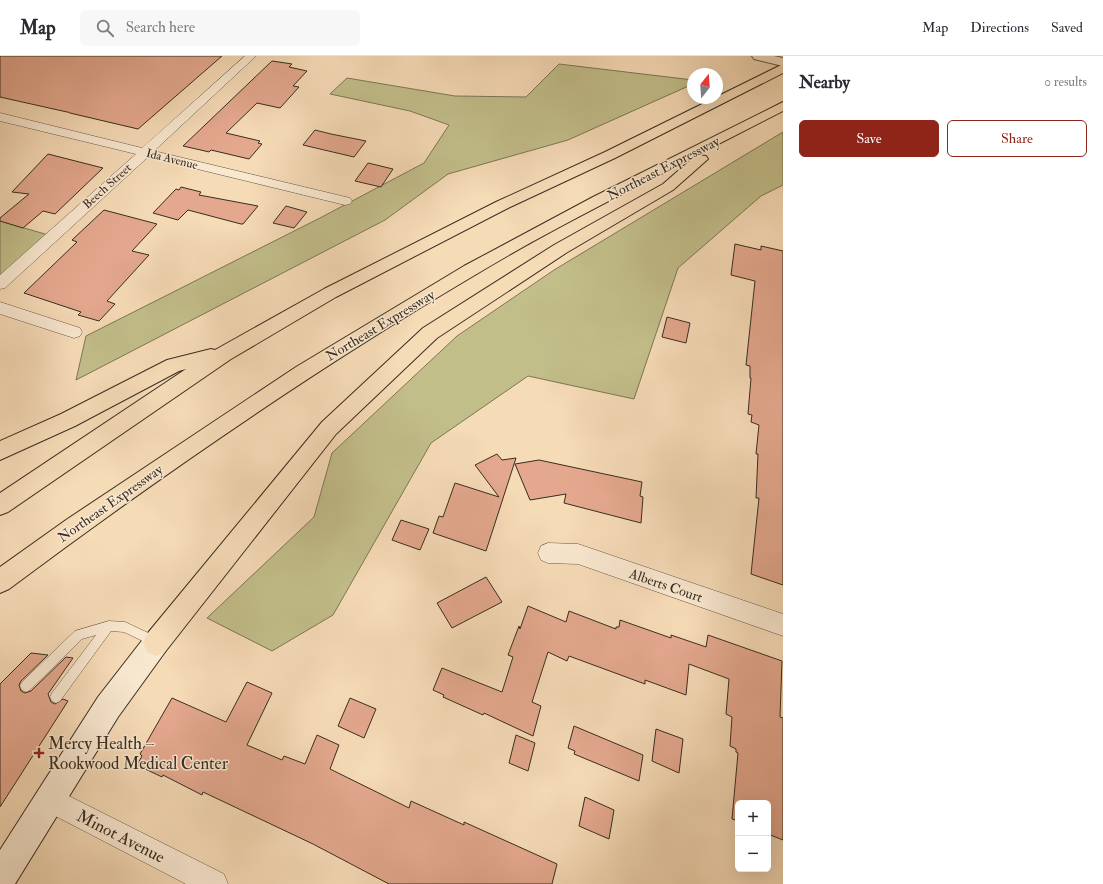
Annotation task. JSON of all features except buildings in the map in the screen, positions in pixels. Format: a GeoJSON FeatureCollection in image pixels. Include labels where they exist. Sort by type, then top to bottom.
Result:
{"type":"FeatureCollection","features":[{"type":"Feature","properties":{"kind":"highway"},"geometry":{"type":"LineString","coordinates":[[0,505],[224,354],[330,293],[482,216],[610,155],[783,68]]}},
{"type":"Feature","properties":{"kind":"highway","name":"Northeast Expressway"},"geometry":{"type":"LineString","coordinates":[[0,581],[74,527],[303,372],[470,270],[599,200],[727,136],[783,106]]}},
{"type":"Feature","properties":{"kind":"highway"},"geometry":{"type":"LineString","coordinates":[[156,642],[329,428],[430,334],[560,249],[668,187],[727,136]]}},
{"type":"Feature","properties":{"kind":"highway"},"geometry":{"type":"LineString","coordinates":[[0,451],[68,420],[174,365],[224,354]]}},
{"type":"Feature","properties":{"kind":"main road"},"geometry":{"type":"LineString","coordinates":[[758,56],[783,62]]}},
{"type":"Feature","properties":{"kind":"main road"},"geometry":{"type":"LineString","coordinates":[[0,879],[108,707],[156,642]]}},
{"type":"Feature","properties":{"kind":"street","name":"Beech Street"},"geometry":{"type":"LineString","coordinates":[[0,284],[250,56]]}},
{"type":"Feature","properties":{"kind":"street","name":"Ida Avenue"},"geometry":{"type":"LineString","coordinates":[[0,118],[345,201]]}},
{"type":"Feature","properties":{"kind":"street"},"geometry":{"type":"LineString","coordinates":[[0,308],[74,332]]}},
{"type":"Feature","properties":{"kind":"street","name":"Alberts Court"},"geometry":{"type":"LineString","coordinates":[[548,554],[578,554],[783,626]]}},
{"type":"Feature","properties":{"kind":"street","name":"Minot Avenue"},"geometry":{"type":"LineString","coordinates":[[49,799],[214,884]]}},
{"type":"Feature","properties":{"kind":"lane"},"geometry":{"type":"LineString","coordinates":[[56,697],[109,626]]}},
{"type":"Feature","properties":{"kind":"lane"},"geometry":{"type":"LineString","coordinates":[[26,686],[79,635],[109,626],[125,627],[156,642]]}},
{"type":"Feature","properties":{"kind":"shaded area"},"geometry":{"type":"Polygon","coordinates":[[[559,64],[687,79],[687,87],[568,140],[448,174],[385,220],[76,380],[86,336],[320,218],[424,163],[449,125],[410,111],[330,94],[347,78],[455,96],[526,97],[559,64]]]}},
{"type":"Feature","properties":{"kind":"shaded area"},"geometry":{"type":"Polygon","coordinates":[[[783,132],[783,185],[761,196],[678,268],[634,399],[528,376],[431,443],[333,615],[272,651],[207,618],[314,517],[332,453],[457,336],[554,270],[783,132]]]}},
{"type":"Feature","properties":{"kind":"shaded area"},"geometry":{"type":"Polygon","coordinates":[[[0,221],[52,236],[0,284],[0,221]]]}},
{"type":"Feature","properties":{"kind":"place","name":"Mercy Health – Rookwood Medical Center"},"geometry":{"type":"Point","coordinates":[39,753]}}]}
